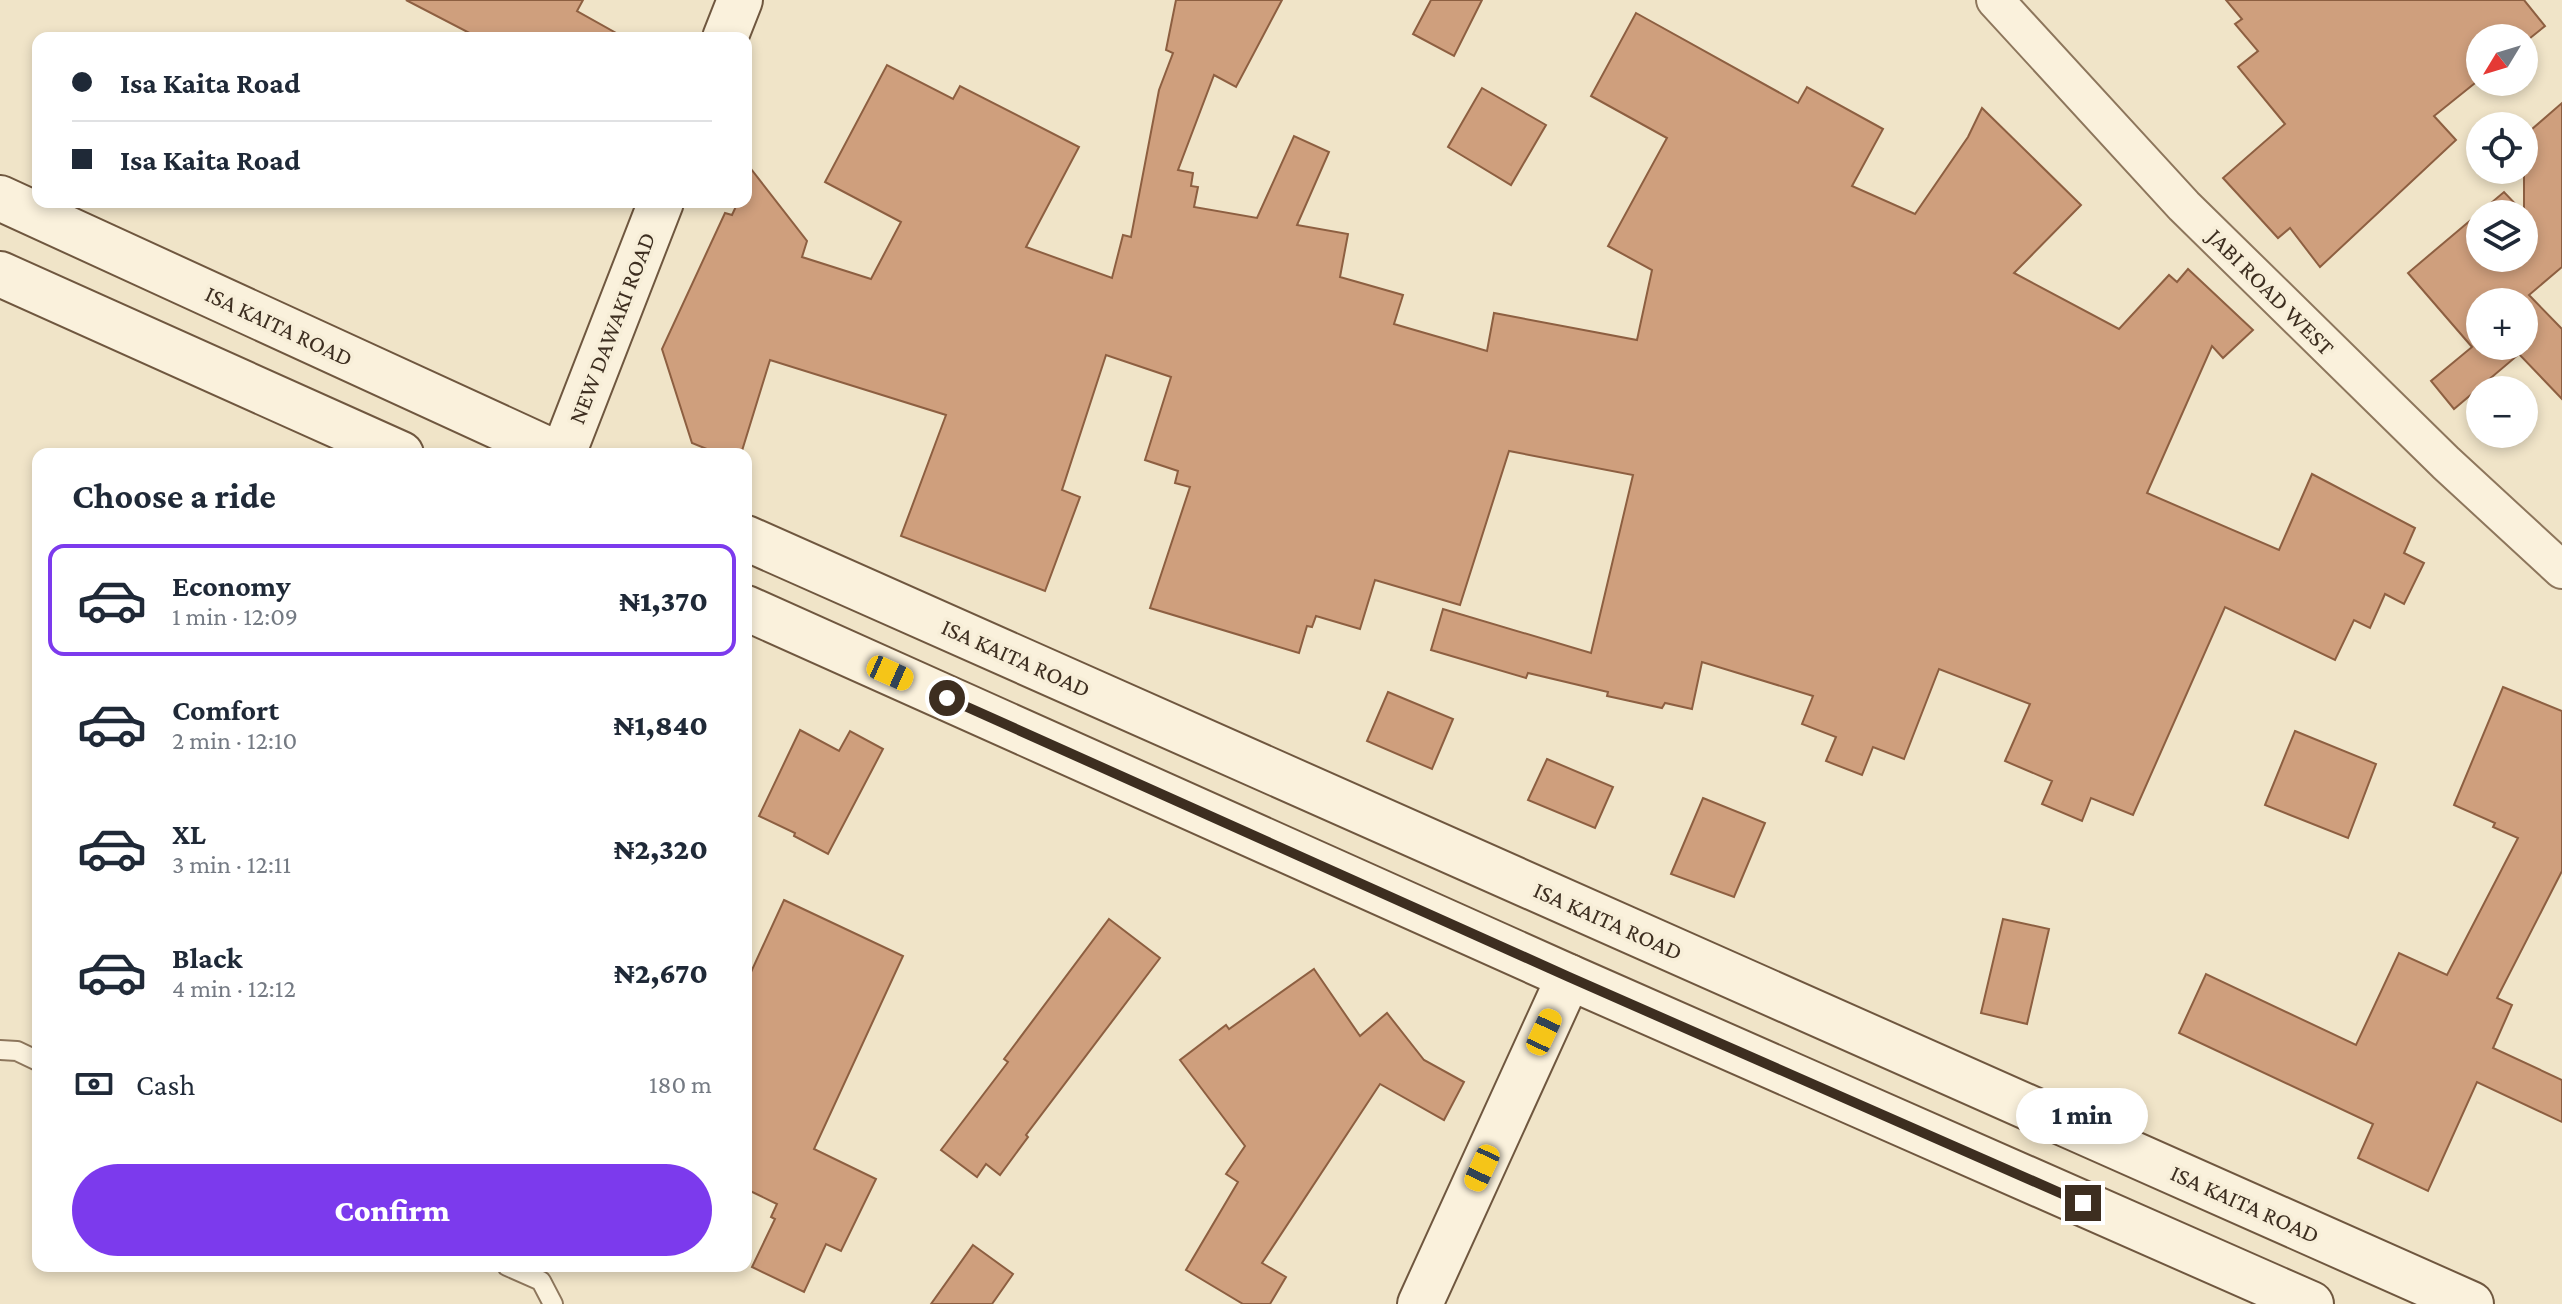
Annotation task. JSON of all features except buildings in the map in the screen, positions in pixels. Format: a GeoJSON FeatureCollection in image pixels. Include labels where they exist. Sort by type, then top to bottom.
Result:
{"type":"FeatureCollection","features":[{"type":"Feature","properties":{"kind":"main road"},"geometry":{"type":"LineString","coordinates":[[727,32],[740,0]]}},
{"type":"Feature","properties":{"kind":"main road","name":"ISA KAITA ROAD"},"geometry":{"type":"LineString","coordinates":[[0,198],[548,448]]}},
{"type":"Feature","properties":{"kind":"main road","name":"NEW DAWAKI ROAD"},"geometry":{"type":"LineString","coordinates":[[563,448],[659,208]]}},
{"type":"Feature","properties":{"kind":"main road"},"geometry":{"type":"LineString","coordinates":[[0,274],[388,448]]}},
{"type":"Feature","properties":{"kind":"main road","name":"ISA KAITA ROAD"},"geometry":{"type":"LineString","coordinates":[[752,541],[2471,1304]]}},
{"type":"Feature","properties":{"kind":"main road"},"geometry":{"type":"LineString","coordinates":[[752,611],[1569,977],[2311,1304]]}},
{"type":"Feature","properties":{"kind":"main road"},"geometry":{"type":"LineString","coordinates":[[1420,1304],[1569,977]]}},
{"type":"Feature","properties":{"kind":"street","name":"JABI ROAD WEST"},"geometry":{"type":"LineString","coordinates":[[1995,0],[2184,206],[2446,463],[2562,570]]}},
{"type":"Feature","properties":{"kind":"lane"},"geometry":{"type":"LineString","coordinates":[[0,1050],[17,1051],[32,1058]]}},
{"type":"Feature","properties":{"kind":"lane"},"geometry":{"type":"LineString","coordinates":[[521,1272],[541,1281],[553,1304]]}},
{"type":"Feature","properties":{"kind":"route"},"geometry":{"type":"LineString","coordinates":[[947,698],[2083,1203]]}}]}
